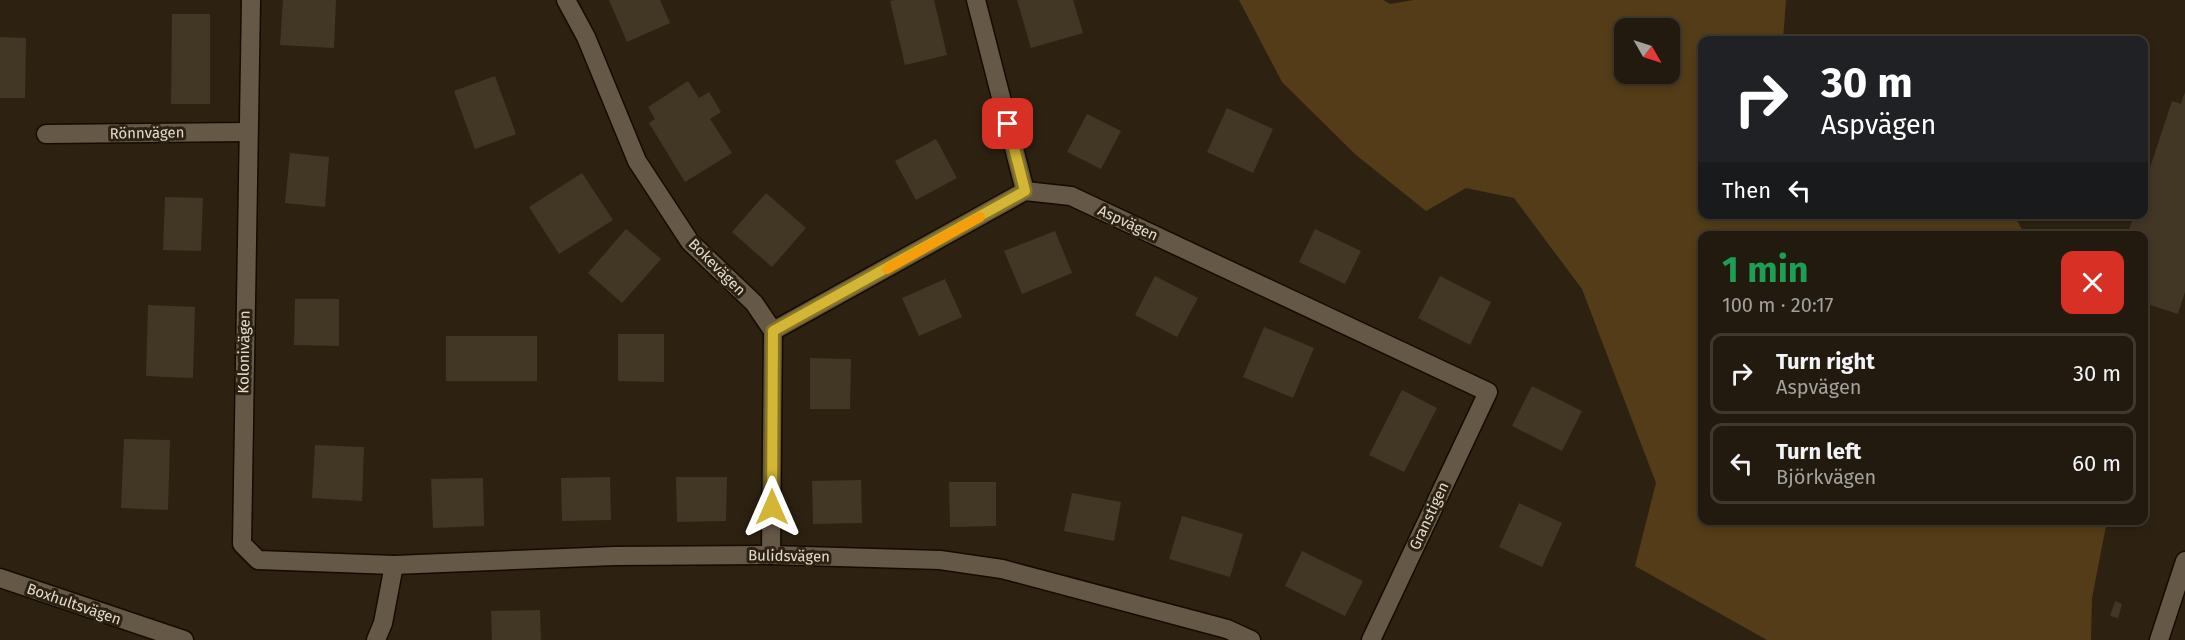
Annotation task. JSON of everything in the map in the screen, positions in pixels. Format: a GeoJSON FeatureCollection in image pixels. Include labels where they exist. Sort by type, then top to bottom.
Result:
{"type":"FeatureCollection","features":[{"type":"Feature","properties":{"kind":"street","name":"Kolonivägen"},"geometry":{"type":"LineString","coordinates":[[251,0],[247,132],[242,544],[258,560],[394,564]]}},
{"type":"Feature","properties":{"kind":"street","name":"Bokevägen"},"geometry":{"type":"LineString","coordinates":[[566,0],[586,37],[637,160],[690,242],[754,303],[773,331]]}},
{"type":"Feature","properties":{"kind":"street"},"geometry":{"type":"LineString","coordinates":[[771,555],[773,331],[1025,191],[976,0]]}},
{"type":"Feature","properties":{"kind":"street","name":"Rönnvägen"},"geometry":{"type":"LineString","coordinates":[[46,134],[247,132]]}},
{"type":"Feature","properties":{"kind":"street","name":"Aspvägen"},"geometry":{"type":"LineString","coordinates":[[1025,191],[1071,196],[1488,392]]}},
{"type":"Feature","properties":{"kind":"street","name":"Granstigen"},"geometry":{"type":"LineString","coordinates":[[1371,640],[1488,392]]}},
{"type":"Feature","properties":{"kind":"street","name":"Bulidsvägen"},"geometry":{"type":"LineString","coordinates":[[394,564],[614,556],[771,555],[940,560],[1002,569],[1227,629],[1251,640]]}},
{"type":"Feature","properties":{"kind":"street"},"geometry":{"type":"LineString","coordinates":[[2159,640],[2185,561]]}},
{"type":"Feature","properties":{"kind":"street"},"geometry":{"type":"LineString","coordinates":[[376,640],[383,623],[394,564]]}},
{"type":"Feature","properties":{"kind":"street","name":"Boxhultsvägen"},"geometry":{"type":"LineString","coordinates":[[0,578],[184,640]]}},
{"type":"Feature","properties":{"kind":"shaded area"},"geometry":{"type":"Polygon","coordinates":[[[1239,0],[1383,0],[1390,4],[1414,0],[1786,0],[1783,36],[1698,36],[1698,219],[2014,219],[2023,231],[1698,231],[1698,525],[2106,525],[2092,598],[2091,640],[1767,640],[1635,566],[1656,483],[1582,289],[1514,198],[1466,188],[1426,211],[1356,155],[1282,82],[1239,0]]]}},
{"type":"Feature","properties":{"kind":"building"},"geometry":{"type":"Polygon","coordinates":[[[283,0],[336,0],[334,48],[280,45],[283,0]]]}},
{"type":"Feature","properties":{"kind":"building"},"geometry":{"type":"Polygon","coordinates":[[[609,0],[660,0],[670,23],[627,42],[609,0]]]}},
{"type":"Feature","properties":{"kind":"building"},"geometry":{"type":"Polygon","coordinates":[[[934,0],[947,55],[905,65],[890,1],[934,0]]]}},
{"type":"Feature","properties":{"kind":"building"},"geometry":{"type":"Polygon","coordinates":[[[1017,0],[1073,0],[1083,33],[1031,48],[1017,0]]]}},
{"type":"Feature","properties":{"kind":"building"},"geometry":{"type":"Polygon","coordinates":[[[172,14],[210,14],[210,104],[171,104],[172,14]]]}},
{"type":"Feature","properties":{"kind":"building"},"geometry":{"type":"Polygon","coordinates":[[[0,37],[26,38],[25,98],[0,98],[0,37]]]}},
{"type":"Feature","properties":{"kind":"building"},"geometry":{"type":"Polygon","coordinates":[[[495,76],[516,134],[475,149],[454,91],[495,76]]]}},
{"type":"Feature","properties":{"kind":"building"},"geometry":{"type":"Polygon","coordinates":[[[688,81],[699,98],[709,92],[721,112],[710,119],[732,153],[685,182],[649,123],[655,119],[648,107],[688,81]]]}},
{"type":"Feature","properties":{"kind":"building"},"geometry":{"type":"Polygon","coordinates":[[[2185,92],[2185,292],[2178,314],[2148,304],[2148,231],[2129,231],[2132,219],[2148,219],[2148,174],[2172,101],[2181,104],[2185,92]]]}},
{"type":"Feature","properties":{"kind":"building"},"geometry":{"type":"Polygon","coordinates":[[[1227,108],[1273,129],[1253,173],[1207,152],[1227,108]]]}},
{"type":"Feature","properties":{"kind":"building"},"geometry":{"type":"Polygon","coordinates":[[[1087,114],[1121,131],[1101,169],[1067,152],[1087,114]]]}},
{"type":"Feature","properties":{"kind":"building"},"geometry":{"type":"Polygon","coordinates":[[[936,139],[957,178],[916,200],[895,161],[936,139]]]}},
{"type":"Feature","properties":{"kind":"building"},"geometry":{"type":"Polygon","coordinates":[[[290,153],[329,157],[325,207],[285,203],[290,153]]]}},
{"type":"Feature","properties":{"kind":"building"},"geometry":{"type":"Polygon","coordinates":[[[582,173],[613,220],[559,254],[529,207],[582,173]]]}},
{"type":"Feature","properties":{"kind":"building"},"geometry":{"type":"Polygon","coordinates":[[[766,193],[806,228],[772,267],[732,232],[766,193]]]}},
{"type":"Feature","properties":{"kind":"building"},"geometry":{"type":"Polygon","coordinates":[[[165,197],[203,198],[201,251],[163,250],[165,197]]]}},
{"type":"Feature","properties":{"kind":"building"},"geometry":{"type":"Polygon","coordinates":[[[626,229],[661,259],[622,303],[588,273],[626,229]]]}},
{"type":"Feature","properties":{"kind":"building"},"geometry":{"type":"Polygon","coordinates":[[[1315,229],[1361,251],[1345,284],[1299,262],[1315,229]]]}},
{"type":"Feature","properties":{"kind":"building"},"geometry":{"type":"Polygon","coordinates":[[[1055,231],[1072,273],[1022,294],[1004,251],[1055,231]]]}},
{"type":"Feature","properties":{"kind":"building"},"geometry":{"type":"Polygon","coordinates":[[[1155,276],[1198,298],[1177,337],[1135,315],[1155,276]]]}},
{"type":"Feature","properties":{"kind":"building"},"geometry":{"type":"Polygon","coordinates":[[[1440,276],[1491,302],[1470,345],[1418,318],[1440,276]]]}},
{"type":"Feature","properties":{"kind":"building"},"geometry":{"type":"Polygon","coordinates":[[[945,279],[962,317],[919,336],[902,298],[945,279]]]}},
{"type":"Feature","properties":{"kind":"building"},"geometry":{"type":"Polygon","coordinates":[[[295,299],[339,299],[339,346],[294,345],[295,299]]]}},
{"type":"Feature","properties":{"kind":"building"},"geometry":{"type":"Polygon","coordinates":[[[148,305],[195,307],[193,378],[146,376],[148,305]]]}},
{"type":"Feature","properties":{"kind":"building"},"geometry":{"type":"Polygon","coordinates":[[[1264,327],[1314,348],[1293,398],[1243,377],[1264,327]]]}},
{"type":"Feature","properties":{"kind":"building"},"geometry":{"type":"Polygon","coordinates":[[[618,334],[664,334],[664,382],[618,381],[618,334]]]}},
{"type":"Feature","properties":{"kind":"building"},"geometry":{"type":"Polygon","coordinates":[[[446,336],[537,336],[537,381],[446,381],[446,336]]]}},
{"type":"Feature","properties":{"kind":"building"},"geometry":{"type":"Polygon","coordinates":[[[810,358],[851,359],[850,409],[810,409],[810,358]]]}},
{"type":"Feature","properties":{"kind":"building"},"geometry":{"type":"Polygon","coordinates":[[[1532,386],[1582,411],[1562,451],[1512,426],[1532,386]]]}},
{"type":"Feature","properties":{"kind":"building"},"geometry":{"type":"Polygon","coordinates":[[[1402,390],[1437,408],[1404,472],[1369,455],[1402,390]]]}},
{"type":"Feature","properties":{"kind":"building"},"geometry":{"type":"Polygon","coordinates":[[[124,439],[170,440],[168,510],[121,508],[124,439]]]}},
{"type":"Feature","properties":{"kind":"building"},"geometry":{"type":"Polygon","coordinates":[[[315,445],[364,447],[362,501],[312,498],[315,445]]]}},
{"type":"Feature","properties":{"kind":"building"},"geometry":{"type":"Polygon","coordinates":[[[610,477],[611,520],[562,521],[561,478],[610,477]]]}},
{"type":"Feature","properties":{"kind":"building"},"geometry":{"type":"Polygon","coordinates":[[[676,477],[727,477],[726,521],[677,522],[676,477]]]}},
{"type":"Feature","properties":{"kind":"building"},"geometry":{"type":"Polygon","coordinates":[[[483,478],[484,526],[433,528],[431,479],[483,478]]]}},
{"type":"Feature","properties":{"kind":"building"},"geometry":{"type":"Polygon","coordinates":[[[861,480],[862,523],[813,524],[812,481],[861,480]]]}},
{"type":"Feature","properties":{"kind":"building"},"geometry":{"type":"Polygon","coordinates":[[[949,482],[996,482],[996,526],[950,527],[949,482]]]}},
{"type":"Feature","properties":{"kind":"building"},"geometry":{"type":"Polygon","coordinates":[[[1072,493],[1121,502],[1114,541],[1064,531],[1072,493]]]}},
{"type":"Feature","properties":{"kind":"building"},"geometry":{"type":"Polygon","coordinates":[[[1519,503],[1562,523],[1542,567],[1499,547],[1519,503]]]}},
{"type":"Feature","properties":{"kind":"building"},"geometry":{"type":"Polygon","coordinates":[[[1182,516],[1243,534],[1230,577],[1169,559],[1182,516]]]}},
{"type":"Feature","properties":{"kind":"building"},"geometry":{"type":"Polygon","coordinates":[[[1302,551],[1363,581],[1345,616],[1285,586],[1302,551]]]}},
{"type":"Feature","properties":{"kind":"building"},"geometry":{"type":"Polygon","coordinates":[[[2115,601],[2122,604],[2118,618],[2110,616],[2115,601]]]}},
{"type":"Feature","properties":{"kind":"building"},"geometry":{"type":"Polygon","coordinates":[[[540,610],[541,640],[492,640],[491,611],[540,610]]]}},
{"type":"Feature","properties":{"kind":"slow traffic"},"geometry":{"type":"LineString","coordinates":[[887,269],[980,217]]}},
{"type":"Feature","properties":{"kind":"route"},"geometry":{"type":"LineString","coordinates":[[772,507],[773,331],[1025,191],[1008,124]]}}]}
